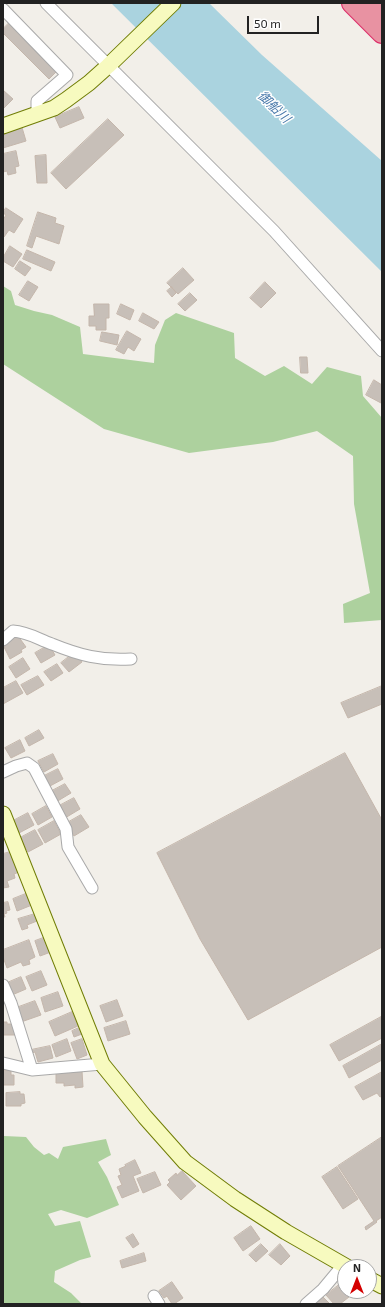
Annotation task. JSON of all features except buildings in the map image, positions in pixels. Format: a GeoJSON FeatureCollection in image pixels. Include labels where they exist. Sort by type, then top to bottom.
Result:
{"type":"FeatureCollection","features":[{"type":"Feature","properties":{"kind":"highway"},"geometry":{"type":"LineString","coordinates":[[352,3],[380,22]]}},
{"type":"Feature","properties":{"kind":"highway"},"geometry":{"type":"LineString","coordinates":[[373,3],[380,22]]}},
{"type":"Feature","properties":{"kind":"street"},"geometry":{"type":"LineString","coordinates":[[46,3],[113,61],[274,232],[382,351]]}},
{"type":"Feature","properties":{"kind":"street"},"geometry":{"type":"LineString","coordinates":[[3,126],[54,108],[66,100],[89,83],[173,3]]}},
{"type":"Feature","properties":{"kind":"street"},"geometry":{"type":"LineString","coordinates":[[3,9],[67,75],[37,101],[37,114]]}},
{"type":"Feature","properties":{"kind":"street"},"geometry":{"type":"LineString","coordinates":[[3,640],[13,631],[23,632],[51,644],[85,655],[102,659],[131,659]]}},
{"type":"Feature","properties":{"kind":"street"},"geometry":{"type":"LineString","coordinates":[[3,772],[16,766],[27,764],[34,768],[66,829],[68,847],[92,888]]}},
{"type":"Feature","properties":{"kind":"street"},"geometry":{"type":"LineString","coordinates":[[3,814],[102,1064],[145,1118],[185,1162],[235,1200],[337,1261]]}},
{"type":"Feature","properties":{"kind":"street"},"geometry":{"type":"LineString","coordinates":[[3,985],[11,1003],[32,1070]]}},
{"type":"Feature","properties":{"kind":"street"},"geometry":{"type":"LineString","coordinates":[[3,1064],[32,1070],[102,1064]]}},
{"type":"Feature","properties":{"kind":"street"},"geometry":{"type":"LineString","coordinates":[[306,1304],[337,1274]]}},
{"type":"Feature","properties":{"kind":"green space"},"geometry":{"type":"Polygon","coordinates":[[[3,286],[11,291],[15,305],[52,315],[80,327],[83,354],[154,363],[155,345],[165,320],[176,313],[234,333],[235,358],[265,376],[284,366],[312,384],[327,367],[361,376],[363,396],[382,418],[382,620],[344,623],[343,604],[370,593],[354,504],[353,456],[317,431],[273,442],[189,453],[104,429],[3,364],[3,286]]]}},
{"type":"Feature","properties":{"kind":"green space"},"geometry":{"type":"Polygon","coordinates":[[[3,1124],[4,1136],[26,1137],[34,1147],[44,1155],[49,1153],[58,1159],[63,1147],[106,1139],[111,1155],[98,1162],[107,1177],[119,1205],[87,1218],[61,1210],[48,1214],[55,1226],[80,1221],[91,1257],[55,1271],[54,1282],[71,1293],[82,1304],[3,1304],[3,1124]]]}},
{"type":"Feature","properties":{"kind":"water","name":"御船川"},"geometry":{"type":"Polygon","coordinates":[[[111,3],[209,3],[262,55],[382,161],[382,272],[111,3]]]}}]}
